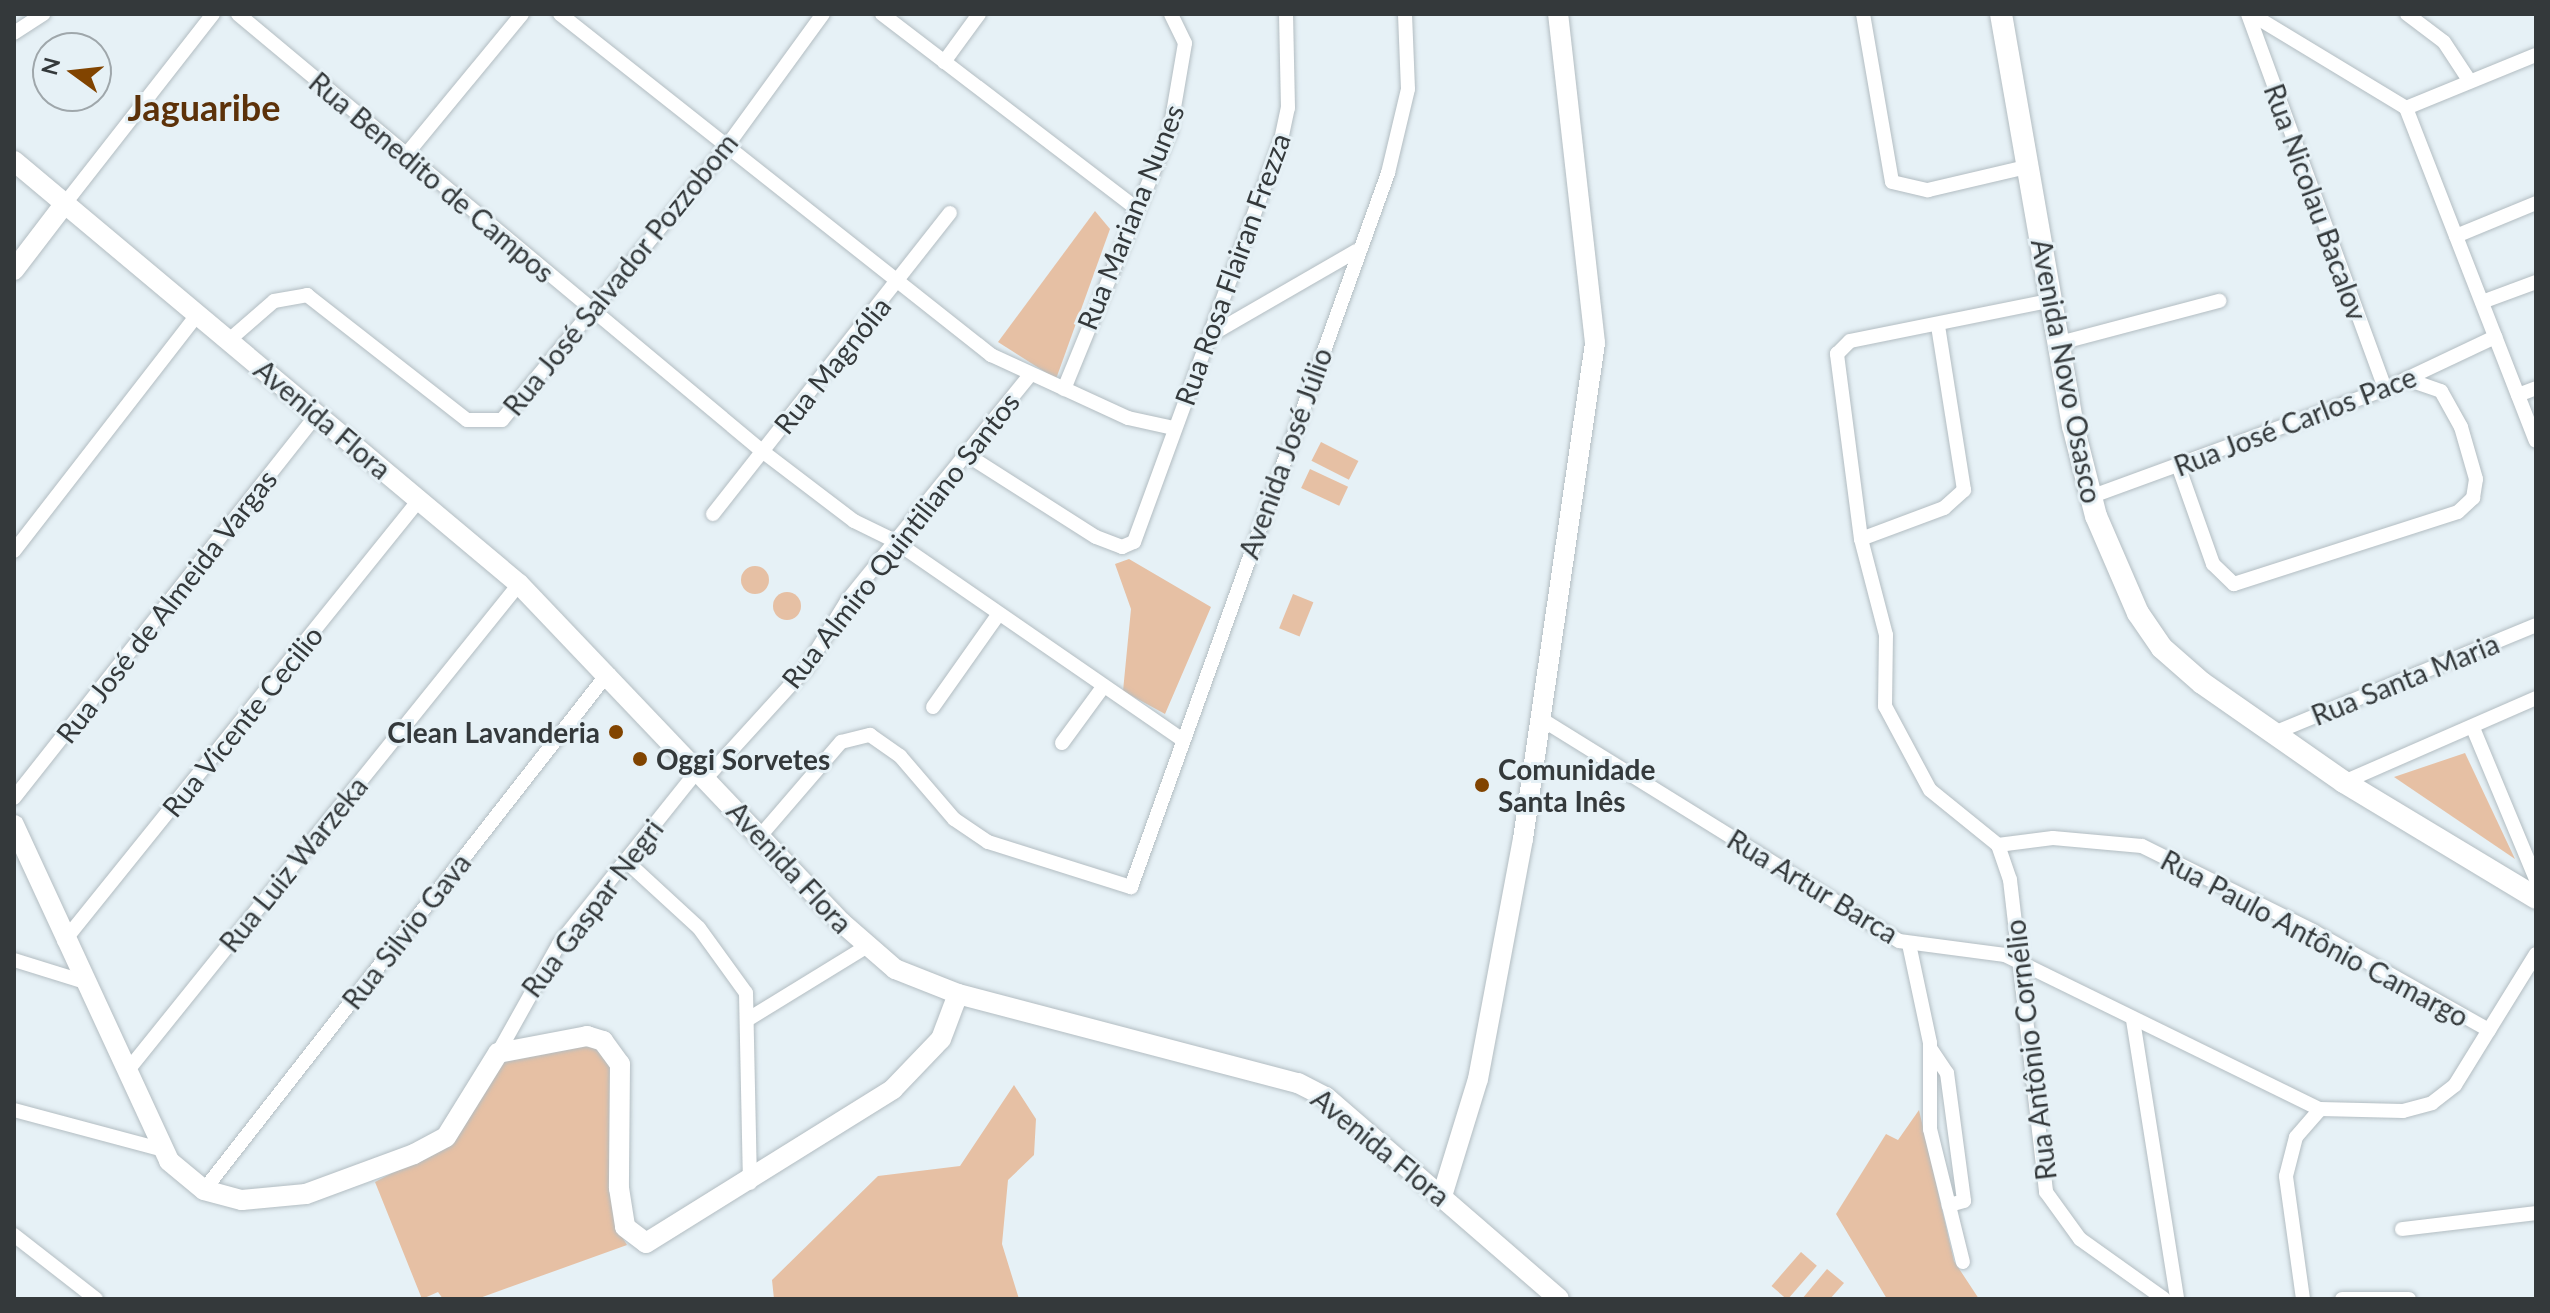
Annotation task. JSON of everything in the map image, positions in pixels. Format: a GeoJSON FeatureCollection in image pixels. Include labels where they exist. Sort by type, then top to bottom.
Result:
{"type":"FeatureCollection","features":[{"type":"Feature","properties":{"kind":"main road"},"geometry":{"type":"LineString","coordinates":[[1442,1196],[1490,1022],[1541,719],[1595,343],[1558,14]]}},
{"type":"Feature","properties":{"kind":"main road","name":"Avenida Novo Osasco"},"geometry":{"type":"LineString","coordinates":[[2001,14],[2056,344],[2090,497],[2113,566],[2162,648],[2344,782],[2536,898]]}},
{"type":"Feature","properties":{"kind":"main road","name":"Avenida Flora"},"geometry":{"type":"LineString","coordinates":[[14,161],[63,206],[519,584],[608,673],[866,947],[895,969],[958,994],[1298,1083],[1326,1097],[1559,1299]]}},
{"type":"Feature","properties":{"kind":"main road"},"geometry":{"type":"LineString","coordinates":[[14,270],[63,206]]}},
{"type":"Feature","properties":{"kind":"main road"},"geometry":{"type":"LineString","coordinates":[[14,825],[82,981],[128,1070],[163,1150],[204,1190],[280,1200],[414,1154],[446,1137],[498,1053],[587,1036],[612,1049],[623,1089],[619,1188],[625,1227],[635,1240],[663,1237],[750,1183],[923,1065],[958,994]]}},
{"type":"Feature","properties":{"kind":"street"},"geometry":{"type":"LineString","coordinates":[[14,33],[43,14]]}},
{"type":"Feature","properties":{"kind":"street"},"geometry":{"type":"LineString","coordinates":[[63,206],[212,14]]}},
{"type":"Feature","properties":{"kind":"street","name":"Rua Benedito de Campos"},"geometry":{"type":"LineString","coordinates":[[238,14],[592,313],[762,451],[854,521],[893,540],[1180,738]]}},
{"type":"Feature","properties":{"kind":"street"},"geometry":{"type":"LineString","coordinates":[[405,156],[522,14]]}},
{"type":"Feature","properties":{"kind":"street"},"geometry":{"type":"LineString","coordinates":[[560,14],[991,355],[1128,418],[1173,428]]}},
{"type":"Feature","properties":{"kind":"street","name":"Rua José Salvador Pozzobom"},"geometry":{"type":"LineString","coordinates":[[228,341],[274,301],[307,295],[467,420],[484,425],[519,406],[727,146],[823,14]]}},
{"type":"Feature","properties":{"kind":"street"},"geometry":{"type":"LineString","coordinates":[[882,14],[1136,208]]}},
{"type":"Feature","properties":{"kind":"street"},"geometry":{"type":"LineString","coordinates":[[944,62],[979,14]]}},
{"type":"Feature","properties":{"kind":"street","name":"Rua Mariana Nunes"},"geometry":{"type":"LineString","coordinates":[[1064,389],[1170,131],[1185,43],[1171,14]]}},
{"type":"Feature","properties":{"kind":"street","name":"Rua Rosa Flairan Frezza"},"geometry":{"type":"LineString","coordinates":[[964,453],[1039,504],[1122,547],[1143,527],[1173,428],[1214,333],[1284,130],[1286,14]]}},
{"type":"Feature","properties":{"kind":"street","name":"Avenida José Júlio"},"geometry":{"type":"LineString","coordinates":[[761,835],[841,742],[870,735],[900,756],[954,819],[988,842],[1131,887],[1180,738],[1356,251],[1388,173],[1408,89],[1405,14]]}},
{"type":"Feature","properties":{"kind":"street"},"geometry":{"type":"LineString","coordinates":[[1863,14],[1886,170],[1899,189],[1928,190],[2026,167]]}},
{"type":"Feature","properties":{"kind":"street"},"geometry":{"type":"LineString","coordinates":[[2249,14],[2406,108],[2536,441]]}},
{"type":"Feature","properties":{"kind":"street","name":"Rua Nicolau Bacalov"},"geometry":{"type":"LineString","coordinates":[[2249,14],[2385,389]]}},
{"type":"Feature","properties":{"kind":"street"},"geometry":{"type":"LineString","coordinates":[[2407,14],[2444,42],[2467,77]]}},
{"type":"Feature","properties":{"kind":"street"},"geometry":{"type":"LineString","coordinates":[[2406,108],[2467,77],[2536,55]]}},
{"type":"Feature","properties":{"kind":"street"},"geometry":{"type":"LineString","coordinates":[[2456,236],[2536,203]]}},
{"type":"Feature","properties":{"kind":"street","name":"Rua Magnólia"},"geometry":{"type":"LineString","coordinates":[[713,514],[898,283],[950,213]]}},
{"type":"Feature","properties":{"kind":"street"},"geometry":{"type":"LineString","coordinates":[[1214,333],[1356,251]]}},
{"type":"Feature","properties":{"kind":"street"},"geometry":{"type":"LineString","coordinates":[[2482,302],[2536,282]]}},
{"type":"Feature","properties":{"kind":"street"},"geometry":{"type":"LineString","coordinates":[[1998,845],[1930,790],[1899,741],[1885,706],[1886,635],[1861,539],[1837,354],[1843,343],[2049,301]]}},
{"type":"Feature","properties":{"kind":"street"},"geometry":{"type":"LineString","coordinates":[[2056,344],[2219,301]]}},
{"type":"Feature","properties":{"kind":"street"},"geometry":{"type":"LineString","coordinates":[[14,551],[196,316]]}},
{"type":"Feature","properties":{"kind":"street"},"geometry":{"type":"LineString","coordinates":[[1861,539],[1944,508],[1964,490],[1938,325]]}},
{"type":"Feature","properties":{"kind":"street","name":"Rua José Carlos Pace"},"geometry":{"type":"LineString","coordinates":[[2090,497],[2179,468],[2385,389],[2495,337]]}},
{"type":"Feature","properties":{"kind":"street","name":"Rua Almiro Quintiliano Santos"},"geometry":{"type":"LineString","coordinates":[[702,774],[806,668],[893,540],[1030,375]]}},
{"type":"Feature","properties":{"kind":"street"},"geometry":{"type":"LineString","coordinates":[[2179,468],[2213,564],[2234,584],[2458,512],[2473,498],[2476,479],[2461,427],[2441,391],[2406,379]]}},
{"type":"Feature","properties":{"kind":"street"},"geometry":{"type":"LineString","coordinates":[[2518,395],[2536,388]]}},
{"type":"Feature","properties":{"kind":"street","name":"Rua José de Almeida Vargas"},"geometry":{"type":"LineString","coordinates":[[14,798],[317,414]]}},
{"type":"Feature","properties":{"kind":"street","name":"Rua Vicente Cecilio"},"geometry":{"type":"LineString","coordinates":[[64,941],[419,500]]}},
{"type":"Feature","properties":{"kind":"street","name":"Rua Luiz Warzeka"},"geometry":{"type":"LineString","coordinates":[[128,1070],[519,584]]}},
{"type":"Feature","properties":{"kind":"street"},"geometry":{"type":"LineString","coordinates":[[933,707],[998,615]]}},
{"type":"Feature","properties":{"kind":"street","name":"Rua Santa Maria"},"geometry":{"type":"LineString","coordinates":[[2274,733],[2536,625]]}},
{"type":"Feature","properties":{"kind":"street","name":"Rua Silvio Gava"},"geometry":{"type":"LineString","coordinates":[[204,1190],[608,673]]}},
{"type":"Feature","properties":{"kind":"street"},"geometry":{"type":"LineString","coordinates":[[1062,743],[1103,687]]}},
{"type":"Feature","properties":{"kind":"street"},"geometry":{"type":"LineString","coordinates":[[2344,782],[2536,698]]}},
{"type":"Feature","properties":{"kind":"street","name":"Rua Artur Barca"},"geometry":{"type":"LineString","coordinates":[[1541,719],[1909,944],[2015,960],[2320,1109]]}},
{"type":"Feature","properties":{"kind":"street"},"geometry":{"type":"LineString","coordinates":[[2473,728],[2536,879]]}},
{"type":"Feature","properties":{"kind":"street","name":"Rua Gaspar Negri"},"geometry":{"type":"LineString","coordinates":[[498,1053],[559,944],[625,860],[702,774]]}},
{"type":"Feature","properties":{"kind":"street","name":"Rua Paulo Antônio Camargo"},"geometry":{"type":"LineString","coordinates":[[1998,845],[2053,838],[2142,846],[2313,931],[2489,1030]]}},
{"type":"Feature","properties":{"kind":"street","name":"Rua Antônio Cornélio"},"geometry":{"type":"LineString","coordinates":[[1998,845],[2010,880],[2015,960],[2046,1192],[2080,1239],[2164,1299]]}},
{"type":"Feature","properties":{"kind":"street"},"geometry":{"type":"LineString","coordinates":[[625,860],[720,951],[746,993],[750,1018],[750,1183]]}},
{"type":"Feature","properties":{"kind":"street"},"geometry":{"type":"LineString","coordinates":[[1909,944],[1930,1048],[1930,1129],[1963,1262]]}},
{"type":"Feature","properties":{"kind":"street"},"geometry":{"type":"LineString","coordinates":[[750,1018],[866,947]]}},
{"type":"Feature","properties":{"kind":"street"},"geometry":{"type":"LineString","coordinates":[[2303,1299],[2286,1176],[2296,1137],[2320,1109],[2403,1111],[2432,1103],[2455,1085],[2536,954]]}},
{"type":"Feature","properties":{"kind":"street"},"geometry":{"type":"LineString","coordinates":[[14,960],[82,981]]}},
{"type":"Feature","properties":{"kind":"street"},"geometry":{"type":"LineString","coordinates":[[2133,1020],[2177,1299]]}},
{"type":"Feature","properties":{"kind":"street"},"geometry":{"type":"LineString","coordinates":[[1930,1048],[1947,1073],[1964,1201],[1949,1205]]}},
{"type":"Feature","properties":{"kind":"street"},"geometry":{"type":"LineString","coordinates":[[14,1110],[163,1150]]}},
{"type":"Feature","properties":{"kind":"street"},"geometry":{"type":"LineString","coordinates":[[2402,1229],[2536,1213]]}},
{"type":"Feature","properties":{"kind":"street"},"geometry":{"type":"LineString","coordinates":[[14,1235],[96,1299]]}},
{"type":"Feature","properties":{"kind":"street"},"geometry":{"type":"LineString","coordinates":[[2342,1299],[2409,1299]]}},
{"type":"Feature","properties":{"kind":"shaded area"},"geometry":{"type":"Polygon","coordinates":[[[1095,211],[1110,229],[1056,379],[998,342],[1095,211]]]}},
{"type":"Feature","properties":{"kind":"shaded area"},"geometry":{"type":"Polygon","coordinates":[[[1321,442],[1358,461],[1349,480],[1311,461],[1321,442]]]}},
{"type":"Feature","properties":{"kind":"shaded area"},"geometry":{"type":"Polygon","coordinates":[[[1310,469],[1348,487],[1339,506],[1301,488],[1310,469]]]}},
{"type":"Feature","properties":{"kind":"shaded area"},"geometry":{"type":"Polygon","coordinates":[[[1129,559],[1211,607],[1165,714],[1123,691],[1131,609],[1115,564],[1129,559]]]}},
{"type":"Feature","properties":{"kind":"shaded area"},"geometry":{"type":"Polygon","coordinates":[[[755,566],[765,570],[769,580],[765,590],[755,594],[745,590],[741,580],[745,570],[755,566]]]}},
{"type":"Feature","properties":{"kind":"shaded area"},"geometry":{"type":"Polygon","coordinates":[[[787,592],[797,596],[801,606],[797,616],[787,620],[777,616],[773,606],[777,596],[787,592]]]}},
{"type":"Feature","properties":{"kind":"shaded area"},"geometry":{"type":"Polygon","coordinates":[[[1293,594],[1313,602],[1300,637],[1279,628],[1293,594]]]}},
{"type":"Feature","properties":{"kind":"shaded area"},"geometry":{"type":"Polygon","coordinates":[[[2465,753],[2515,859],[2394,777],[2465,753]]]}},
{"type":"Feature","properties":{"kind":"shaded area"},"geometry":{"type":"Polygon","coordinates":[[[578,1040],[610,1053],[618,1230],[627,1245],[477,1299],[443,1299],[438,1292],[422,1299],[375,1182],[443,1146],[497,1063],[578,1040]]]}},
{"type":"Feature","properties":{"kind":"shaded area"},"geometry":{"type":"Polygon","coordinates":[[[1014,1085],[1036,1119],[1034,1155],[1008,1180],[1002,1244],[1019,1299],[774,1299],[772,1280],[878,1176],[960,1166],[1014,1085]]]}},
{"type":"Feature","properties":{"kind":"shaded area"},"geometry":{"type":"Polygon","coordinates":[[[1919,1110],[1954,1261],[1979,1299],[1887,1299],[1836,1214],[1886,1134],[1898,1140],[1919,1110]]]}},
{"type":"Feature","properties":{"kind":"shaded area"},"geometry":{"type":"Polygon","coordinates":[[[1801,1252],[1817,1266],[1788,1299],[1771,1286],[1801,1252]]]}},
{"type":"Feature","properties":{"kind":"shaded area"},"geometry":{"type":"Polygon","coordinates":[[[1827,1269],[1844,1283],[1830,1299],[1802,1299],[1827,1269]]]}},
{"type":"Feature","properties":{"kind":"place","name":"Clean Lavanderia"},"geometry":{"type":"Point","coordinates":[616,732]}},
{"type":"Feature","properties":{"kind":"place","name":"Oggi Sorvetes"},"geometry":{"type":"Point","coordinates":[640,759]}},
{"type":"Feature","properties":{"kind":"place","name":"Comunidade Santa Inês"},"geometry":{"type":"Point","coordinates":[1482,785]}},
{"type":"Feature","properties":{"kind":"district","name":"Jaguaribe"},"geometry":{"type":"Point","coordinates":[204,108]}}]}
